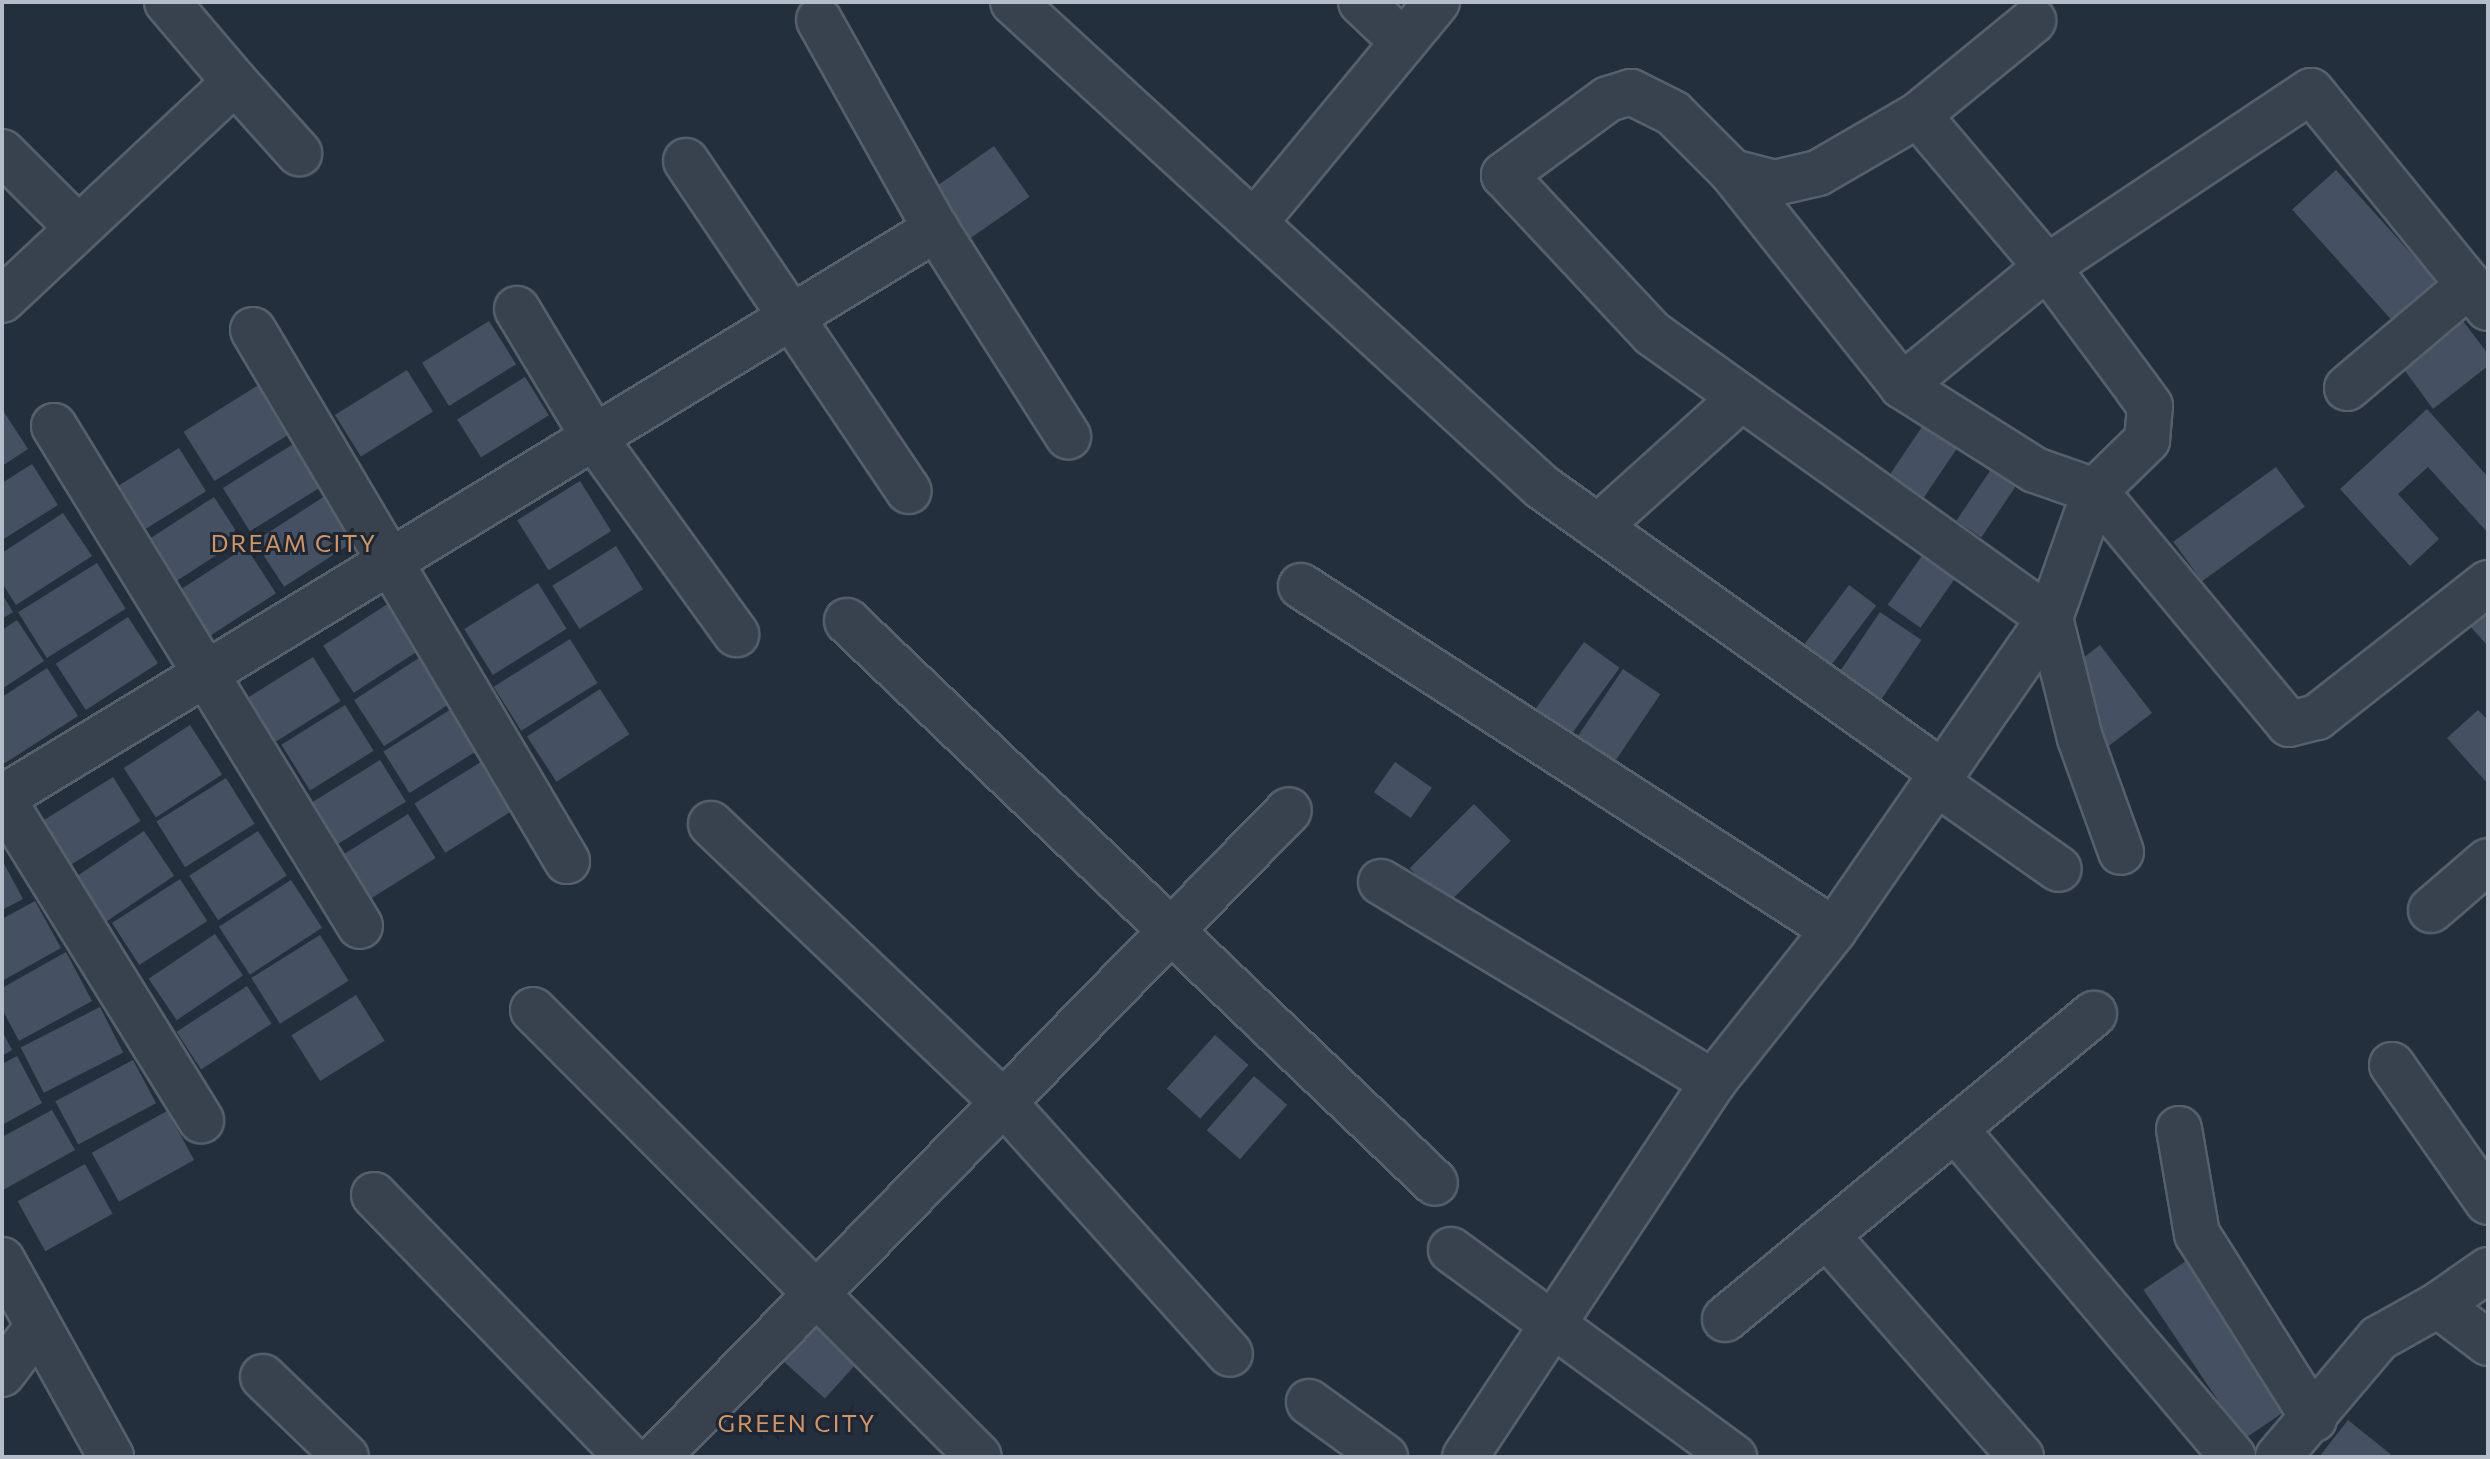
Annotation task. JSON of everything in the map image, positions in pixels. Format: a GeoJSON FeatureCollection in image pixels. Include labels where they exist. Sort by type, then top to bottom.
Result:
{"type":"FeatureCollection","features":[{"type":"Feature","properties":{"kind":"street"},"geometry":{"type":"LineString","coordinates":[[167,2],[299,153]]}},
{"type":"Feature","properties":{"kind":"street"},"geometry":{"type":"LineString","coordinates":[[1013,2],[1542,487],[2059,869]]}},
{"type":"Feature","properties":{"kind":"street"},"geometry":{"type":"LineString","coordinates":[[1361,2],[1403,42]]}},
{"type":"Feature","properties":{"kind":"street"},"geometry":{"type":"LineString","coordinates":[[1254,223],[1437,2]]}},
{"type":"Feature","properties":{"kind":"street"},"geometry":{"type":"LineString","coordinates":[[819,20],[936,229],[1068,436]]}},
{"type":"Feature","properties":{"kind":"street"},"geometry":{"type":"LineString","coordinates":[[1732,172],[1775,183],[1818,173],[1918,115],[2033,21]]}},
{"type":"Feature","properties":{"kind":"street"},"geometry":{"type":"LineString","coordinates":[[2,300],[235,82]]}},
{"type":"Feature","properties":{"kind":"street"},"geometry":{"type":"LineString","coordinates":[[1902,386],[2047,267],[2311,91],[2479,297],[2347,388]]}},
{"type":"Feature","properties":{"kind":"street"},"geometry":{"type":"LineString","coordinates":[[2121,852],[2080,738],[2050,618],[1653,334],[1504,175],[1608,99],[1631,92],[1673,113],[1732,172],[1902,386],[2035,470],[2095,491],[2289,724],[2317,717],[2488,583]]}},
{"type":"Feature","properties":{"kind":"street"},"geometry":{"type":"LineString","coordinates":[[1465,1457],[1713,1082],[1834,930],[2050,618],[2095,491],[2147,440],[2150,406],[2047,267],[1918,115]]}},
{"type":"Feature","properties":{"kind":"street"},"geometry":{"type":"LineString","coordinates":[[2,152],[78,228]]}},
{"type":"Feature","properties":{"kind":"street"},"geometry":{"type":"LineString","coordinates":[[686,161],[909,491]]}},
{"type":"Feature","properties":{"kind":"street"},"geometry":{"type":"LineString","coordinates":[[201,1120],[2,798],[936,229]]}},
{"type":"Feature","properties":{"kind":"street"},"geometry":{"type":"LineString","coordinates":[[517,309],[595,439],[736,634]]}},
{"type":"Feature","properties":{"kind":"street"},"geometry":{"type":"LineString","coordinates":[[253,330],[567,861]]}},
{"type":"Feature","properties":{"kind":"street"},"geometry":{"type":"LineString","coordinates":[[1598,527],[1740,399]]}},
{"type":"Feature","properties":{"kind":"street"},"geometry":{"type":"LineString","coordinates":[[54,426],[360,926]]}},
{"type":"Feature","properties":{"kind":"street"},"geometry":{"type":"LineString","coordinates":[[1301,586],[1834,930]]}},
{"type":"Feature","properties":{"kind":"street"},"geometry":{"type":"LineString","coordinates":[[847,621],[1435,1183]]}},
{"type":"Feature","properties":{"kind":"street"},"geometry":{"type":"LineString","coordinates":[[657,1457],[1172,934],[1289,810]]}},
{"type":"Feature","properties":{"kind":"street"},"geometry":{"type":"LineString","coordinates":[[711,824],[1005,1104],[1230,1354]]}},
{"type":"Feature","properties":{"kind":"street"},"geometry":{"type":"LineString","coordinates":[[2431,910],[2488,861]]}},
{"type":"Feature","properties":{"kind":"street"},"geometry":{"type":"LineString","coordinates":[[1381,882],[1713,1082]]}},
{"type":"Feature","properties":{"kind":"street"},"geometry":{"type":"LineString","coordinates":[[533,1010],[818,1292],[979,1457]]}},
{"type":"Feature","properties":{"kind":"street"},"geometry":{"type":"LineString","coordinates":[[1725,1319],[2094,1014]]}},
{"type":"Feature","properties":{"kind":"street"},"geometry":{"type":"LineString","coordinates":[[2392,1065],[2488,1202]]}},
{"type":"Feature","properties":{"kind":"street"},"geometry":{"type":"LineString","coordinates":[[1955,1129],[2233,1457]]}},
{"type":"Feature","properties":{"kind":"street"},"geometry":{"type":"LineString","coordinates":[[2179,1129],[2197,1234],[2314,1419]]}},
{"type":"Feature","properties":{"kind":"street"},"geometry":{"type":"LineString","coordinates":[[374,1195],[628,1457]]}},
{"type":"Feature","properties":{"kind":"street"},"geometry":{"type":"LineString","coordinates":[[1827,1236],[2021,1457]]}},
{"type":"Feature","properties":{"kind":"street"},"geometry":{"type":"LineString","coordinates":[[1451,1250],[1734,1457]]}},
{"type":"Feature","properties":{"kind":"street"},"geometry":{"type":"LineString","coordinates":[[2,1260],[26,1324],[111,1457]]}},
{"type":"Feature","properties":{"kind":"street"},"geometry":{"type":"LineString","coordinates":[[2278,1457],[2314,1419],[2379,1338],[2438,1305],[2488,1270]]}},
{"type":"Feature","properties":{"kind":"street"},"geometry":{"type":"LineString","coordinates":[[2438,1305],[2488,1343]]}},
{"type":"Feature","properties":{"kind":"street"},"geometry":{"type":"LineString","coordinates":[[2,1374],[26,1324]]}},
{"type":"Feature","properties":{"kind":"street"},"geometry":{"type":"LineString","coordinates":[[263,1377],[346,1457]]}},
{"type":"Feature","properties":{"kind":"street"},"geometry":{"type":"LineString","coordinates":[[1309,1402],[1385,1457]]}},
{"type":"Feature","properties":{"kind":"building"},"geometry":{"type":"Polygon","coordinates":[[[994,146],[1030,197],[960,246],[924,195],[994,146]]]}},
{"type":"Feature","properties":{"kind":"building"},"geometry":{"type":"Polygon","coordinates":[[[2336,170],[2444,290],[2400,329],[2292,209],[2336,170]]]}},
{"type":"Feature","properties":{"kind":"building"},"geometry":{"type":"Polygon","coordinates":[[[489,321],[516,364],[449,406],[422,363],[489,321]]]}},
{"type":"Feature","properties":{"kind":"building"},"geometry":{"type":"Polygon","coordinates":[[[2463,321],[2488,354],[2488,366],[2433,409],[2403,368],[2463,321]]]}},
{"type":"Feature","properties":{"kind":"building"},"geometry":{"type":"Polygon","coordinates":[[[407,370],[433,412],[361,457],[335,415],[407,370]]]}},
{"type":"Feature","properties":{"kind":"building"},"geometry":{"type":"Polygon","coordinates":[[[525,377],[549,415],[481,458],[457,419],[525,377]]]}},
{"type":"Feature","properties":{"kind":"building"},"geometry":{"type":"Polygon","coordinates":[[[260,384],[291,433],[214,481],[184,432],[260,384]]]}},
{"type":"Feature","properties":{"kind":"building"},"geometry":{"type":"Polygon","coordinates":[[[2,409],[28,449],[2,466],[2,409]]]}},
{"type":"Feature","properties":{"kind":"building"},"geometry":{"type":"Polygon","coordinates":[[[2427,409],[2488,477],[2488,533],[2428,467],[2398,494],[2439,539],[2410,566],[2340,489],[2427,409]]]}},
{"type":"Feature","properties":{"kind":"building"},"geometry":{"type":"Polygon","coordinates":[[[1928,418],[1962,441],[1919,504],[1886,481],[1928,418]]]}},
{"type":"Feature","properties":{"kind":"building"},"geometry":{"type":"Polygon","coordinates":[[[295,443],[322,486],[250,531],[223,488],[295,443]]]}},
{"type":"Feature","properties":{"kind":"building"},"geometry":{"type":"Polygon","coordinates":[[[179,448],[206,491],[136,535],[109,492],[179,448]]]}},
{"type":"Feature","properties":{"kind":"building"},"geometry":{"type":"Polygon","coordinates":[[[2000,456],[2025,473],[1981,537],[1956,521],[2000,456]]]}},
{"type":"Feature","properties":{"kind":"building"},"geometry":{"type":"Polygon","coordinates":[[[32,464],[58,505],[2,540],[2,483],[32,464]]]}},
{"type":"Feature","properties":{"kind":"building"},"geometry":{"type":"Polygon","coordinates":[[[2276,467],[2305,507],[2202,581],[2173,542],[2276,467]]]}},
{"type":"Feature","properties":{"kind":"building"},"geometry":{"type":"Polygon","coordinates":[[[580,481],[611,531],[549,570],[517,520],[580,481]]]}},
{"type":"Feature","properties":{"kind":"building"},"geometry":{"type":"Polygon","coordinates":[[[331,492],[360,537],[284,587],[255,542],[331,492]]]}},
{"type":"Feature","properties":{"kind":"building"},"geometry":{"type":"Polygon","coordinates":[[[214,497],[241,539],[170,585],[143,543],[214,497]]]}},
{"type":"Feature","properties":{"kind":"building"},"geometry":{"type":"Polygon","coordinates":[[[63,513],[92,556],[16,605],[2,583],[2,553],[63,513]]]}},
{"type":"Feature","properties":{"kind":"building"},"geometry":{"type":"Polygon","coordinates":[[[1933,540],[1966,563],[1920,628],[1888,605],[1933,540]]]}},
{"type":"Feature","properties":{"kind":"building"},"geometry":{"type":"Polygon","coordinates":[[[616,546],[643,589],[579,629],[552,586],[616,546]]]}},
{"type":"Feature","properties":{"kind":"building"},"geometry":{"type":"Polygon","coordinates":[[[246,547],[276,593],[198,644],[168,598],[246,547]]]}},
{"type":"Feature","properties":{"kind":"building"},"geometry":{"type":"Polygon","coordinates":[[[97,563],[126,609],[47,658],[18,612],[97,563]]]}},
{"type":"Feature","properties":{"kind":"building"},"geometry":{"type":"Polygon","coordinates":[[[538,583],[567,629],[493,675],[464,629],[538,583]]]}},
{"type":"Feature","properties":{"kind":"building"},"geometry":{"type":"Polygon","coordinates":[[[1849,585],[1876,605],[1829,668],[1802,647],[1849,585]]]}},
{"type":"Feature","properties":{"kind":"building"},"geometry":{"type":"Polygon","coordinates":[[[2,594],[13,612],[2,619],[2,594]]]}},
{"type":"Feature","properties":{"kind":"building"},"geometry":{"type":"Polygon","coordinates":[[[392,601],[422,648],[354,693],[323,646],[392,601]]]}},
{"type":"Feature","properties":{"kind":"building"},"geometry":{"type":"Polygon","coordinates":[[[2488,605],[2488,646],[2468,624],[2488,605]]]}},
{"type":"Feature","properties":{"kind":"building"},"geometry":{"type":"Polygon","coordinates":[[[1880,612],[1921,640],[1878,705],[1836,677],[1880,612]]]}},
{"type":"Feature","properties":{"kind":"building"},"geometry":{"type":"Polygon","coordinates":[[[128,617],[158,663],[86,710],[56,664],[128,617]]]}},
{"type":"Feature","properties":{"kind":"building"},"geometry":{"type":"Polygon","coordinates":[[[17,620],[44,661],[2,689],[2,630],[17,620]]]}},
{"type":"Feature","properties":{"kind":"building"},"geometry":{"type":"Polygon","coordinates":[[[570,639],[598,683],[521,731],[494,687],[570,639]]]}},
{"type":"Feature","properties":{"kind":"building"},"geometry":{"type":"Polygon","coordinates":[[[1584,642],[1620,668],[1566,742],[1530,716],[1584,642]]]}},
{"type":"Feature","properties":{"kind":"building"},"geometry":{"type":"Polygon","coordinates":[[[2100,645],[2152,713],[2102,751],[2074,665],[2100,645]]]}},
{"type":"Feature","properties":{"kind":"building"},"geometry":{"type":"Polygon","coordinates":[[[422,656],[452,702],[384,746],[354,700],[422,656]]]}},
{"type":"Feature","properties":{"kind":"building"},"geometry":{"type":"Polygon","coordinates":[[[313,657],[341,701],[274,742],[247,698],[313,657]]]}},
{"type":"Feature","properties":{"kind":"building"},"geometry":{"type":"Polygon","coordinates":[[[47,668],[78,716],[2,765],[2,697],[47,668]]]}},
{"type":"Feature","properties":{"kind":"building"},"geometry":{"type":"Polygon","coordinates":[[[1623,669],[1660,694],[1611,767],[1574,742],[1623,669]]]}},
{"type":"Feature","properties":{"kind":"building"},"geometry":{"type":"Polygon","coordinates":[[[600,689],[629,734],[556,782],[527,736],[600,689]]]}},
{"type":"Feature","properties":{"kind":"building"},"geometry":{"type":"Polygon","coordinates":[[[345,705],[374,751],[310,791],[281,745],[345,705]]]}},
{"type":"Feature","properties":{"kind":"building"},"geometry":{"type":"Polygon","coordinates":[[[453,708],[479,750],[409,793],[383,751],[453,708]]]}},
{"type":"Feature","properties":{"kind":"building"},"geometry":{"type":"Polygon","coordinates":[[[2478,710],[2488,720],[2488,784],[2447,738],[2478,710]]]}},
{"type":"Feature","properties":{"kind":"building"},"geometry":{"type":"Polygon","coordinates":[[[190,725],[222,774],[156,818],[124,768],[190,725]]]}},
{"type":"Feature","properties":{"kind":"building"},"geometry":{"type":"Polygon","coordinates":[[[380,760],[406,802],[328,850],[302,809],[380,760]]]}},
{"type":"Feature","properties":{"kind":"building"},"geometry":{"type":"Polygon","coordinates":[[[484,760],[515,809],[445,853],[414,803],[484,760]]]}},
{"type":"Feature","properties":{"kind":"building"},"geometry":{"type":"Polygon","coordinates":[[[1395,762],[1432,788],[1411,818],[1374,792],[1395,762]]]}},
{"type":"Feature","properties":{"kind":"building"},"geometry":{"type":"Polygon","coordinates":[[[113,777],[141,821],[68,866],[41,822],[113,777]]]}},
{"type":"Feature","properties":{"kind":"building"},"geometry":{"type":"Polygon","coordinates":[[[226,778],[255,824],[185,867],[156,821],[226,778]]]}},
{"type":"Feature","properties":{"kind":"building"},"geometry":{"type":"Polygon","coordinates":[[[1474,804],[1511,841],[1446,905],[1410,868],[1474,804]]]}},
{"type":"Feature","properties":{"kind":"building"},"geometry":{"type":"Polygon","coordinates":[[[408,814],[436,858],[361,905],[333,861],[408,814]]]}},
{"type":"Feature","properties":{"kind":"building"},"geometry":{"type":"Polygon","coordinates":[[[144,831],[174,876],[100,926],[69,881],[144,831]]]}},
{"type":"Feature","properties":{"kind":"building"},"geometry":{"type":"Polygon","coordinates":[[[258,831],[287,875],[218,920],[189,876],[258,831]]]}},
{"type":"Feature","properties":{"kind":"building"},"geometry":{"type":"Polygon","coordinates":[[[2,860],[23,899],[2,910],[2,860]]]}},
{"type":"Feature","properties":{"kind":"building"},"geometry":{"type":"Polygon","coordinates":[[[180,879],[207,921],[139,965],[112,923],[180,879]]]}},
{"type":"Feature","properties":{"kind":"building"},"geometry":{"type":"Polygon","coordinates":[[[291,880],[322,928],[250,975],[219,927],[291,880]]]}},
{"type":"Feature","properties":{"kind":"building"},"geometry":{"type":"Polygon","coordinates":[[[35,901],[61,948],[2,981],[2,919],[35,901]]]}},
{"type":"Feature","properties":{"kind":"building"},"geometry":{"type":"Polygon","coordinates":[[[215,934],[243,975],[177,1020],[149,979],[215,934]]]}},
{"type":"Feature","properties":{"kind":"building"},"geometry":{"type":"Polygon","coordinates":[[[320,935],[349,981],[280,1024],[251,978],[320,935]]]}},
{"type":"Feature","properties":{"kind":"building"},"geometry":{"type":"Polygon","coordinates":[[[66,952],[92,1001],[19,1041],[2,1009],[2,988],[66,952]]]}},
{"type":"Feature","properties":{"kind":"building"},"geometry":{"type":"Polygon","coordinates":[[[247,986],[272,1024],[201,1069],[177,1032],[247,986]]]}},
{"type":"Feature","properties":{"kind":"building"},"geometry":{"type":"Polygon","coordinates":[[[356,995],[385,1041],[320,1081],[292,1035],[356,995]]]}},
{"type":"Feature","properties":{"kind":"building"},"geometry":{"type":"Polygon","coordinates":[[[100,1007],[123,1052],[44,1093],[21,1047],[100,1007]]]}},
{"type":"Feature","properties":{"kind":"building"},"geometry":{"type":"Polygon","coordinates":[[[2,1031],[12,1050],[2,1056],[2,1031]]]}},
{"type":"Feature","properties":{"kind":"building"},"geometry":{"type":"Polygon","coordinates":[[[1215,1035],[1248,1065],[1200,1119],[1167,1089],[1215,1035]]]}},
{"type":"Feature","properties":{"kind":"building"},"geometry":{"type":"Polygon","coordinates":[[[17,1056],[42,1103],[2,1125],[2,1064],[17,1056]]]}},
{"type":"Feature","properties":{"kind":"building"},"geometry":{"type":"Polygon","coordinates":[[[133,1060],[156,1103],[78,1145],[55,1101],[133,1060]]]}},
{"type":"Feature","properties":{"kind":"building"},"geometry":{"type":"Polygon","coordinates":[[[1254,1076],[1287,1105],[1240,1159],[1207,1130],[1254,1076]]]}},
{"type":"Feature","properties":{"kind":"building"},"geometry":{"type":"Polygon","coordinates":[[[52,1110],[75,1150],[3,1190],[2,1137],[52,1110]]]}},
{"type":"Feature","properties":{"kind":"building"},"geometry":{"type":"Polygon","coordinates":[[[167,1111],[194,1160],[119,1202],[92,1153],[167,1111]]]}},
{"type":"Feature","properties":{"kind":"building"},"geometry":{"type":"Polygon","coordinates":[[[85,1164],[113,1214],[45,1251],[18,1201],[85,1164]]]}},
{"type":"Feature","properties":{"kind":"building"},"geometry":{"type":"Polygon","coordinates":[[[2189,1259],[2290,1408],[2244,1439],[2143,1290],[2189,1259]]]}},
{"type":"Feature","properties":{"kind":"building"},"geometry":{"type":"Polygon","coordinates":[[[818,1321],[860,1359],[825,1399],[783,1360],[818,1321]]]}},
{"type":"Feature","properties":{"kind":"building"},"geometry":{"type":"Polygon","coordinates":[[[2348,1420],[2394,1457],[2319,1457],[2348,1420]]]}},
{"type":"Feature","properties":{"kind":"district","name":"DREAM CITY"},"geometry":{"type":"Point","coordinates":[294,543]}},
{"type":"Feature","properties":{"kind":"district","name":"GREEN CITY"},"geometry":{"type":"Point","coordinates":[797,1423]}}]}
